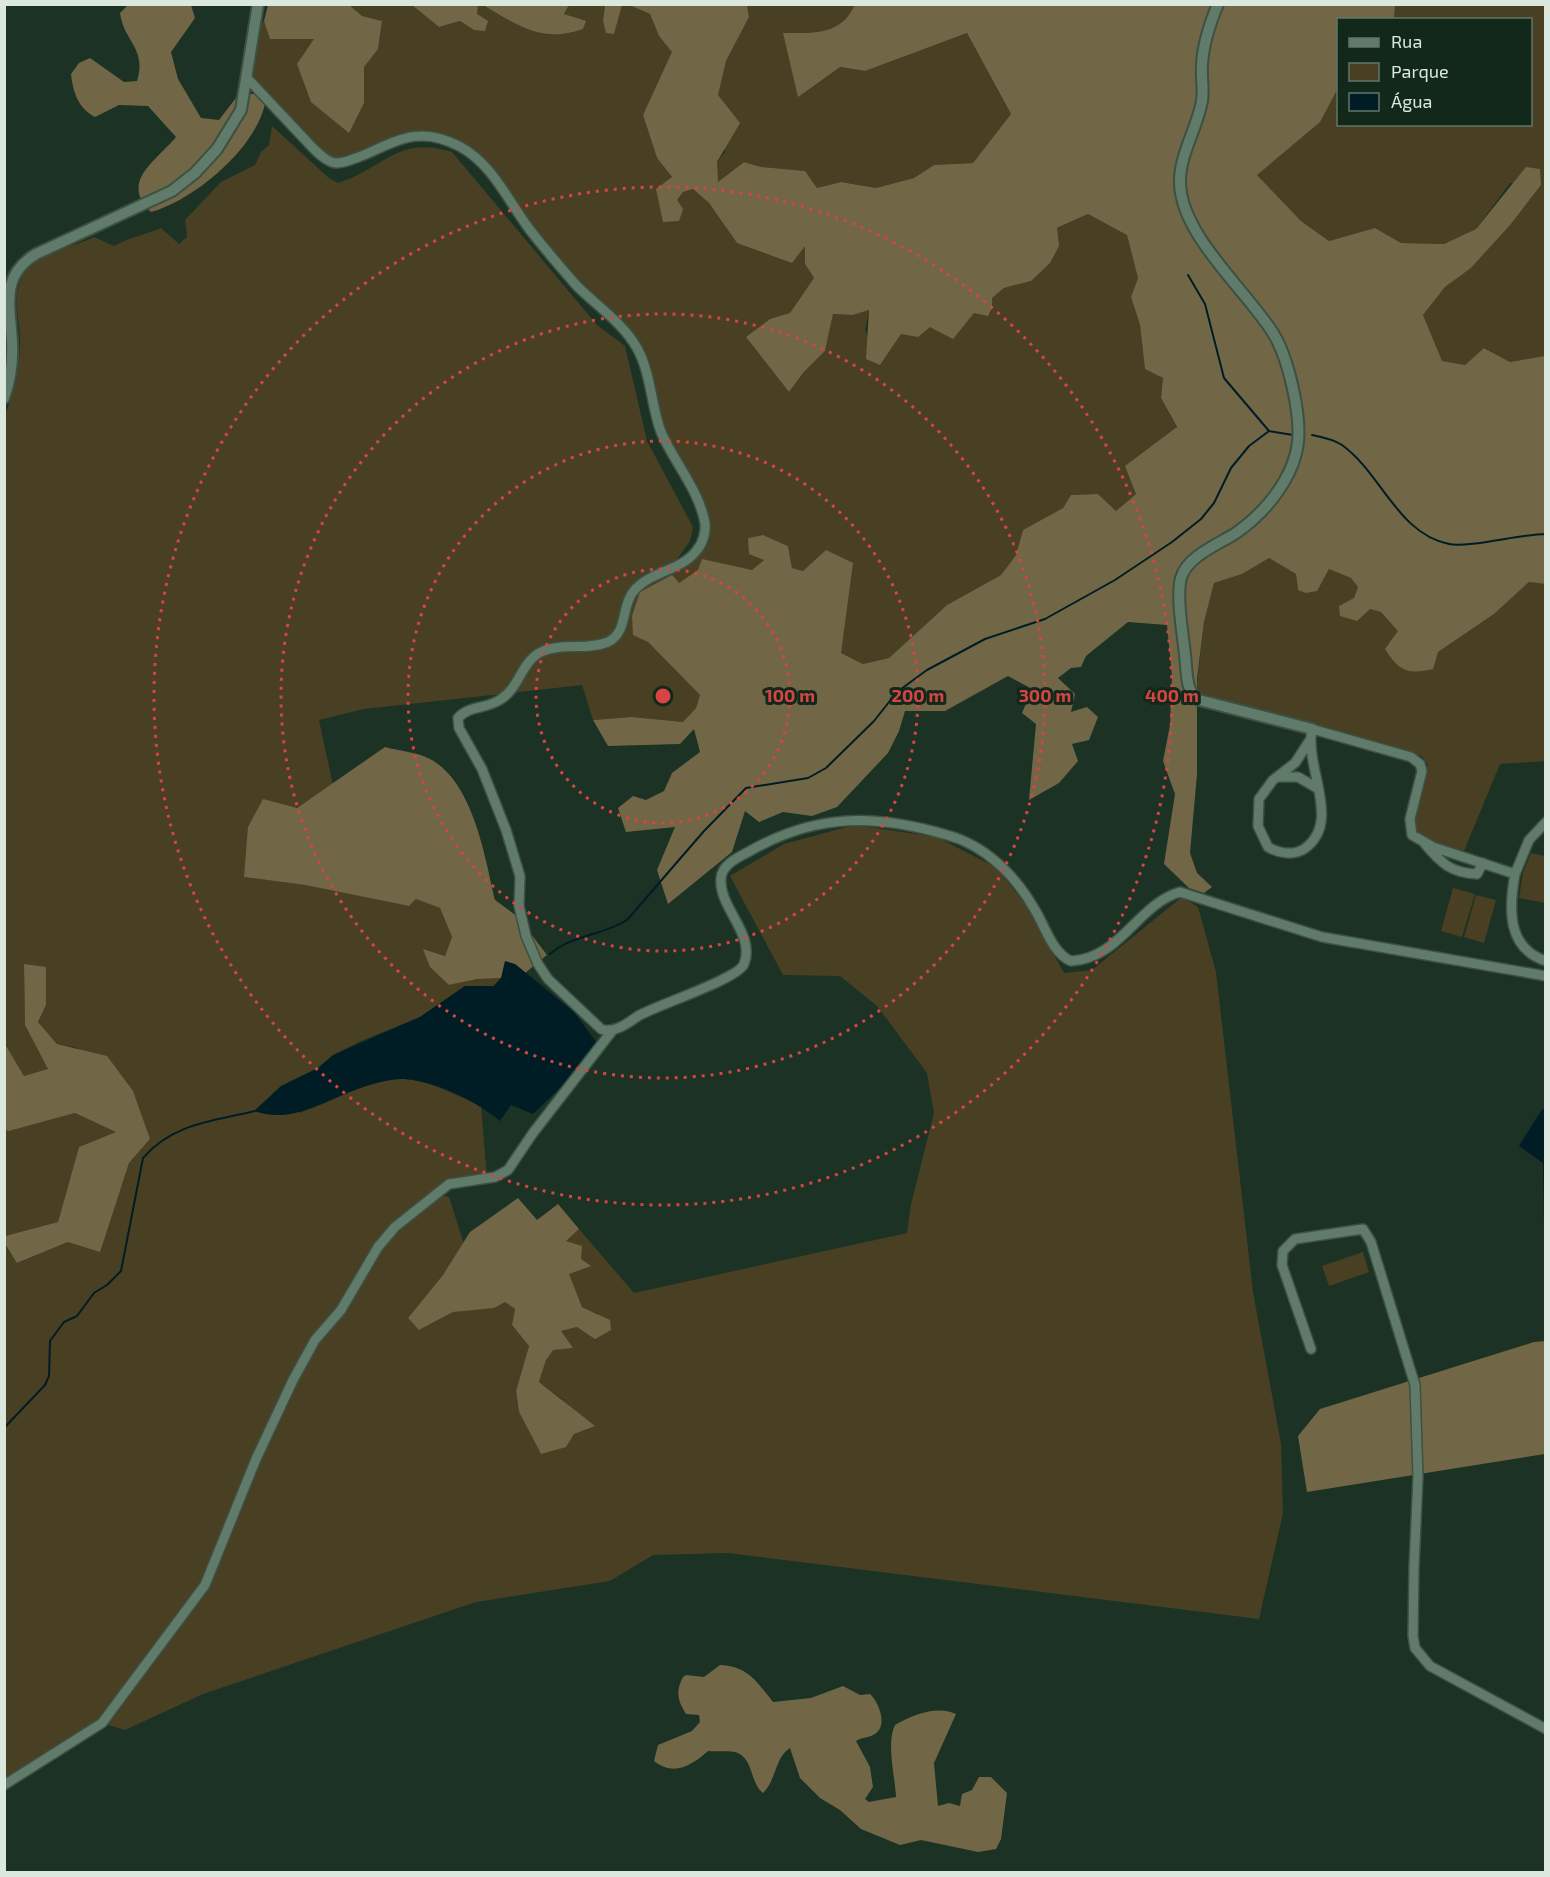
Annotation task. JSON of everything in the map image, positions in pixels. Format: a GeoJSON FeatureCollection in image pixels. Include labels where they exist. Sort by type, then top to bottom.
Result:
{"type":"FeatureCollection","features":[{"type":"Feature","properties":{"kind":"street"},"geometry":{"type":"LineString","coordinates":[[4,398],[12,364],[6,287],[24,261],[172,191],[195,173],[217,150],[241,110],[258,4]]}},
{"type":"Feature","properties":{"kind":"street"},"geometry":{"type":"LineString","coordinates":[[1218,4],[1203,52],[1203,94],[1200,113],[1186,150],[1180,183],[1182,196],[1198,233],[1274,334],[1290,383],[1299,426],[1298,445],[1291,463],[1281,487],[1265,508],[1253,520],[1199,556],[1182,575],[1180,592],[1191,693],[1199,700],[1311,735],[1417,760],[1422,774],[1409,826],[1412,835],[1424,842],[1515,874]]}},
{"type":"Feature","properties":{"kind":"street"},"geometry":{"type":"LineString","coordinates":[[247,78],[312,147],[335,163],[347,162],[405,136],[424,135],[458,145],[476,157],[492,173],[530,230],[576,284],[631,338],[641,358],[661,431],[701,508],[705,525],[698,550],[689,558],[634,590],[627,604],[623,623],[614,637],[596,645],[571,646],[540,652],[530,661],[514,688],[501,700],[467,711],[458,718],[459,728],[482,770],[506,830],[520,876],[519,906],[526,936],[538,964],[548,979],[592,1023],[605,1031],[612,1031]]}},
{"type":"Feature","properties":{"kind":"street"},"geometry":{"type":"LineString","coordinates":[[1311,735],[1313,773],[1323,809],[1322,820],[1311,842],[1300,852],[1275,851],[1260,835],[1257,811],[1262,793],[1295,763],[1311,735]]}},
{"type":"Feature","properties":{"kind":"street"},"geometry":{"type":"LineString","coordinates":[[1278,777],[1307,780],[1319,789]]}},
{"type":"Feature","properties":{"kind":"street"},"geometry":{"type":"LineString","coordinates":[[4,1785],[102,1723],[205,1585],[256,1459],[293,1380],[315,1340],[342,1310],[378,1247],[395,1227],[449,1184],[495,1177],[508,1170],[612,1031],[647,1011],[727,978],[743,966],[745,956],[741,931],[721,885],[722,872],[727,866],[765,843],[803,827],[847,819],[878,820],[945,834],[974,846],[1002,868],[1023,890],[1058,951],[1071,961],[1102,952],[1162,902],[1180,892],[1322,937],[1545,976]]}},
{"type":"Feature","properties":{"kind":"street"},"geometry":{"type":"LineString","coordinates":[[1545,822],[1529,840],[1515,874],[1511,897],[1512,928],[1524,947],[1545,961]]}},
{"type":"Feature","properties":{"kind":"street"},"geometry":{"type":"LineString","coordinates":[[1424,842],[1445,867],[1460,873],[1477,874],[1483,863]]}},
{"type":"Feature","properties":{"kind":"street"},"geometry":{"type":"LineString","coordinates":[[1311,1349],[1282,1265],[1283,1251],[1295,1239],[1363,1229],[1371,1242],[1416,1385],[1418,1477],[1414,1567],[1415,1648],[1430,1666],[1545,1729]]}},
{"type":"Feature","properties":{"kind":"green space"},"geometry":{"type":"Polygon","coordinates":[[[348,5],[412,5],[439,27],[460,21],[474,30],[478,5],[483,5],[530,30],[555,34],[583,29],[585,22],[564,14],[569,5],[605,5],[603,21],[614,33],[622,5],[629,5],[650,14],[659,36],[673,52],[643,115],[657,158],[672,177],[665,184],[676,201],[683,192],[693,189],[709,203],[737,243],[805,245],[805,264],[814,278],[790,314],[770,319],[746,337],[789,392],[803,373],[825,351],[833,314],[853,315],[869,310],[865,330],[880,365],[901,334],[992,308],[992,298],[1004,288],[1031,281],[1056,229],[1088,214],[1127,234],[1138,278],[1131,297],[1140,325],[1145,368],[1163,378],[1161,398],[1177,428],[1126,466],[1136,494],[1116,511],[1098,494],[1071,495],[1063,508],[1023,530],[1016,555],[1001,575],[947,605],[889,658],[863,664],[841,653],[803,571],[792,568],[788,546],[763,535],[748,538],[764,560],[752,570],[730,567],[711,568],[696,573],[670,591],[633,634],[648,642],[700,695],[696,708],[683,722],[632,717],[593,720],[582,685],[364,709],[319,720],[333,785],[296,808],[244,877],[305,885],[409,906],[416,899],[440,908],[452,937],[445,956],[424,949],[449,985],[477,979],[501,978],[493,986],[465,986],[420,1017],[361,1041],[333,1055],[318,1068],[281,1086],[300,1113],[363,1087],[402,1079],[432,1085],[481,1106],[487,1178],[465,1180],[436,1194],[449,1197],[464,1244],[443,1275],[408,1318],[419,1330],[453,1312],[505,1302],[515,1309],[512,1325],[529,1346],[516,1391],[519,1412],[541,1454],[563,1400],[539,1382],[546,1360],[561,1331],[577,1327],[599,1314],[582,1307],[568,1274],[581,1259],[565,1241],[579,1229],[634,1293],[907,1233],[911,1204],[934,1113],[927,1073],[877,1006],[840,976],[783,975],[730,876],[784,844],[854,825],[937,837],[995,867],[1027,906],[1064,973],[1092,970],[1182,897],[1198,907],[1216,972],[1253,1292],[1281,1444],[1283,1513],[1259,1619],[728,1553],[653,1555],[610,1581],[476,1602],[203,1694],[125,1730],[102,1723],[5,1785],[4,1244],[18,1263],[68,1242],[121,1188],[129,1163],[150,1139],[77,1048],[57,1044],[38,1022],[46,1005],[24,965],[25,1025],[49,1070],[24,1076],[5,1044],[4,417],[13,391],[18,364],[20,335],[17,293],[24,274],[37,261],[94,237],[114,246],[161,228],[179,244],[187,237],[185,220],[221,182],[255,165],[261,152],[269,145],[272,126],[329,178],[338,183],[405,150],[418,147],[452,152],[597,325],[625,346],[647,441],[693,527],[690,541],[671,568],[689,558],[705,525],[673,458],[638,350],[576,284],[476,157],[424,135],[347,162],[322,156],[247,78],[254,30],[264,21],[271,39],[315,39],[364,103],[364,66],[378,49],[382,21],[362,16],[348,5]]]}},
{"type":"Feature","properties":{"kind":"green space"},"geometry":{"type":"Polygon","coordinates":[[[747,5],[855,5],[842,23],[834,28],[815,33],[783,33],[791,60],[865,71],[967,33],[1011,114],[973,163],[934,165],[914,178],[876,188],[841,182],[817,188],[804,171],[761,167],[744,162],[717,183],[717,162],[725,152],[717,95],[726,61],[749,17],[747,5]]]}},
{"type":"Feature","properties":{"kind":"green space"},"geometry":{"type":"Polygon","coordinates":[[[1395,5],[1545,5],[1545,356],[1510,362],[1485,348],[1465,365],[1441,361],[1423,315],[1445,287],[1471,268],[1511,224],[1541,185],[1510,183],[1476,229],[1444,244],[1401,243],[1375,228],[1329,241],[1301,221],[1256,174],[1319,122],[1336,88],[1337,126],[1532,126],[1532,18],[1394,18],[1395,5]]]}},
{"type":"Feature","properties":{"kind":"green space"},"geometry":{"type":"Polygon","coordinates":[[[1269,557],[1296,574],[1298,590],[1317,590],[1329,569],[1351,578],[1358,586],[1354,598],[1381,612],[1399,631],[1438,652],[1494,614],[1529,582],[1545,584],[1545,761],[1500,764],[1464,851],[1423,838],[1413,830],[1413,818],[1428,765],[1422,756],[1196,694],[1204,622],[1214,583],[1242,574],[1269,557]]]}},
{"type":"Feature","properties":{"kind":"green space"},"geometry":{"type":"Polygon","coordinates":[[[1531,853],[1545,856],[1545,903],[1519,898],[1523,873],[1531,853]]]}},
{"type":"Feature","properties":{"kind":"green space"},"geometry":{"type":"Polygon","coordinates":[[[1453,888],[1475,894],[1462,937],[1441,931],[1453,888]]]}},
{"type":"Feature","properties":{"kind":"green space"},"geometry":{"type":"Polygon","coordinates":[[[1476,895],[1496,900],[1484,943],[1464,937],[1476,895]]]}},
{"type":"Feature","properties":{"kind":"green space"},"geometry":{"type":"Polygon","coordinates":[[[75,1113],[117,1132],[79,1147],[58,1222],[5,1236],[5,1130],[9,1131],[75,1113]]]}},
{"type":"Feature","properties":{"kind":"green space"},"geometry":{"type":"Polygon","coordinates":[[[1363,1252],[1369,1272],[1329,1286],[1322,1266],[1363,1252]]]}},
{"type":"Feature","properties":{"kind":"shaded area"},"geometry":{"type":"Polygon","coordinates":[[[348,4],[362,16],[382,21],[378,49],[364,67],[364,103],[349,133],[311,102],[297,64],[314,39],[270,39],[264,21],[268,5],[348,4]]]}},
{"type":"Feature","properties":{"kind":"shaded area"},"geometry":{"type":"Polygon","coordinates":[[[855,4],[1395,5],[1394,18],[1337,18],[1337,90],[1320,122],[1257,175],[1301,221],[1329,241],[1375,228],[1401,243],[1444,244],[1476,229],[1526,167],[1540,169],[1541,185],[1511,224],[1471,268],[1445,287],[1423,315],[1442,361],[1465,365],[1484,348],[1510,362],[1545,356],[1545,584],[1529,582],[1494,614],[1438,652],[1433,669],[1416,672],[1399,667],[1385,649],[1398,631],[1381,612],[1370,609],[1357,621],[1340,616],[1339,606],[1354,598],[1358,587],[1351,578],[1329,569],[1317,591],[1306,593],[1298,590],[1296,574],[1269,558],[1242,574],[1214,583],[1204,622],[1197,679],[1197,774],[1190,853],[1197,873],[1212,887],[1204,893],[1189,888],[1164,864],[1175,794],[1163,761],[1170,725],[1172,676],[1167,625],[1128,622],[1086,656],[1081,667],[1071,668],[1058,678],[1075,694],[1071,712],[1087,707],[1098,717],[1089,740],[1072,744],[1078,761],[1059,783],[1029,800],[1036,724],[1022,713],[1032,689],[1008,676],[945,711],[905,711],[899,731],[888,753],[837,807],[812,816],[783,812],[759,822],[745,811],[732,852],[668,904],[657,870],[675,827],[626,832],[618,808],[633,796],[646,800],[664,791],[672,773],[700,752],[694,729],[680,744],[608,746],[593,720],[632,717],[683,722],[696,708],[700,695],[648,642],[633,635],[632,616],[640,592],[672,575],[679,583],[698,570],[702,559],[752,570],[764,560],[749,554],[748,538],[763,535],[788,546],[792,568],[803,571],[826,550],[853,563],[841,653],[863,664],[889,658],[947,605],[1001,575],[1016,555],[1023,530],[1063,508],[1071,495],[1098,494],[1116,511],[1136,494],[1125,466],[1177,427],[1161,398],[1163,378],[1145,369],[1140,325],[1131,297],[1138,278],[1127,235],[1088,214],[1057,228],[1059,246],[1050,263],[1031,281],[1004,288],[992,298],[992,308],[988,316],[974,313],[953,339],[930,327],[918,337],[901,334],[880,365],[866,359],[869,310],[853,315],[833,314],[825,351],[803,373],[789,392],[746,337],[770,319],[790,313],[814,278],[805,264],[805,246],[792,263],[737,243],[709,203],[693,189],[683,192],[677,200],[683,209],[679,221],[663,222],[656,189],[672,177],[657,158],[643,115],[672,52],[659,36],[650,14],[629,5],[747,5],[749,17],[726,61],[718,95],[740,123],[717,162],[718,182],[744,162],[761,167],[805,171],[817,188],[841,182],[876,188],[914,178],[934,165],[973,163],[1011,114],[967,33],[865,71],[840,67],[798,97],[783,33],[825,30],[842,22],[855,4]]]}},
{"type":"Feature","properties":{"kind":"shaded area"},"geometry":{"type":"Polygon","coordinates":[[[128,5],[191,5],[195,18],[171,52],[178,79],[201,118],[219,120],[239,94],[254,94],[265,104],[259,121],[236,155],[186,196],[151,212],[142,201],[139,191],[140,181],[151,163],[176,137],[148,106],[119,105],[95,117],[84,109],[77,99],[71,74],[79,63],[90,58],[124,82],[137,81],[139,61],[137,53],[122,23],[120,13],[128,5]]]}},
{"type":"Feature","properties":{"kind":"shaded area"},"geometry":{"type":"Polygon","coordinates":[[[412,5],[478,5],[477,14],[488,21],[485,31],[474,30],[460,21],[439,27],[412,5]]]}},
{"type":"Feature","properties":{"kind":"shaded area"},"geometry":{"type":"Polygon","coordinates":[[[483,5],[569,5],[564,14],[586,21],[583,29],[568,33],[542,33],[519,25],[483,5]]]}},
{"type":"Feature","properties":{"kind":"shaded area"},"geometry":{"type":"Polygon","coordinates":[[[605,5],[622,5],[614,34],[606,33],[603,21],[605,5]]]}},
{"type":"Feature","properties":{"kind":"shaded area"},"geometry":{"type":"Polygon","coordinates":[[[385,747],[430,759],[445,770],[457,785],[475,822],[495,900],[518,917],[547,955],[525,973],[515,964],[501,978],[477,979],[449,985],[430,967],[423,949],[445,956],[452,937],[440,908],[416,899],[409,906],[305,885],[244,877],[248,827],[263,799],[297,808],[385,747]]]}},
{"type":"Feature","properties":{"kind":"shaded area"},"geometry":{"type":"Polygon","coordinates":[[[24,964],[46,967],[46,1005],[38,1022],[57,1044],[107,1056],[133,1091],[150,1139],[129,1163],[100,1252],[68,1242],[17,1263],[5,1244],[5,1236],[58,1222],[79,1147],[116,1132],[75,1113],[9,1131],[5,1130],[5,1044],[24,1076],[48,1069],[25,1025],[24,964]]]}},
{"type":"Feature","properties":{"kind":"shaded area"},"geometry":{"type":"Polygon","coordinates":[[[518,1198],[537,1220],[558,1204],[579,1229],[566,1241],[582,1246],[581,1259],[591,1266],[569,1274],[582,1307],[610,1320],[611,1330],[595,1339],[577,1327],[561,1331],[573,1348],[553,1350],[546,1360],[539,1382],[595,1426],[574,1434],[566,1447],[541,1454],[519,1412],[516,1391],[529,1346],[512,1325],[515,1309],[505,1302],[494,1308],[453,1312],[419,1330],[408,1318],[443,1275],[470,1232],[518,1198]]]}},
{"type":"Feature","properties":{"kind":"shaded area"},"geometry":{"type":"Polygon","coordinates":[[[1545,1341],[1545,1454],[1307,1492],[1298,1436],[1320,1409],[1534,1342],[1545,1341]]]}},
{"type":"Feature","properties":{"kind":"shaded area"},"geometry":{"type":"Polygon","coordinates":[[[720,1665],[738,1668],[751,1676],[773,1702],[811,1698],[843,1686],[860,1695],[870,1694],[879,1708],[881,1726],[875,1734],[856,1741],[870,1767],[873,1787],[865,1799],[869,1802],[896,1797],[891,1750],[892,1732],[895,1725],[933,1711],[949,1711],[956,1714],[934,1763],[938,1806],[949,1803],[960,1806],[962,1794],[972,1790],[979,1777],[991,1777],[1007,1793],[1001,1839],[996,1849],[978,1852],[921,1840],[900,1845],[861,1829],[840,1810],[820,1798],[800,1778],[790,1748],[781,1757],[771,1782],[763,1793],[756,1784],[747,1761],[738,1753],[708,1751],[689,1765],[676,1769],[661,1766],[654,1761],[658,1745],[692,1731],[700,1722],[699,1715],[686,1714],[681,1705],[678,1692],[683,1677],[686,1675],[704,1677],[720,1665]]]}},
{"type":"Feature","properties":{"kind":"water"},"geometry":{"type":"Polygon","coordinates":[[[505,961],[515,964],[574,1012],[597,1043],[559,1089],[533,1114],[511,1105],[500,1121],[455,1093],[430,1084],[404,1079],[366,1086],[318,1106],[293,1113],[280,1115],[254,1111],[281,1086],[318,1068],[333,1055],[420,1017],[465,986],[494,986],[501,978],[505,961]]]}},
{"type":"Feature","properties":{"kind":"water"},"geometry":{"type":"Polygon","coordinates":[[[1545,1108],[1545,1283],[1543,1163],[1519,1146],[1545,1108]]]}},
{"type":"Feature","properties":{"kind":"waterway"},"geometry":{"type":"LineString","coordinates":[[1188,275],[1205,304],[1224,378],[1269,431]]}},
{"type":"Feature","properties":{"kind":"waterway"},"geometry":{"type":"LineString","coordinates":[[550,954],[568,942],[627,920],[704,831],[746,788],[808,778],[826,768],[874,721],[897,692],[927,670],[985,639],[1045,619],[1115,580],[1172,542],[1201,519],[1214,503],[1231,468],[1249,446],[1269,431],[1293,435]]}},
{"type":"Feature","properties":{"kind":"waterway"},"geometry":{"type":"LineString","coordinates":[[1312,435],[1342,445],[1356,457],[1403,516],[1431,538],[1458,545],[1546,534]]}},
{"type":"Feature","properties":{"kind":"waterway"},"geometry":{"type":"LineString","coordinates":[[4,1428],[45,1385],[49,1376],[50,1341],[64,1322],[77,1316],[94,1293],[107,1285],[121,1271],[143,1158],[167,1137],[181,1130],[255,1111]]}}]}
